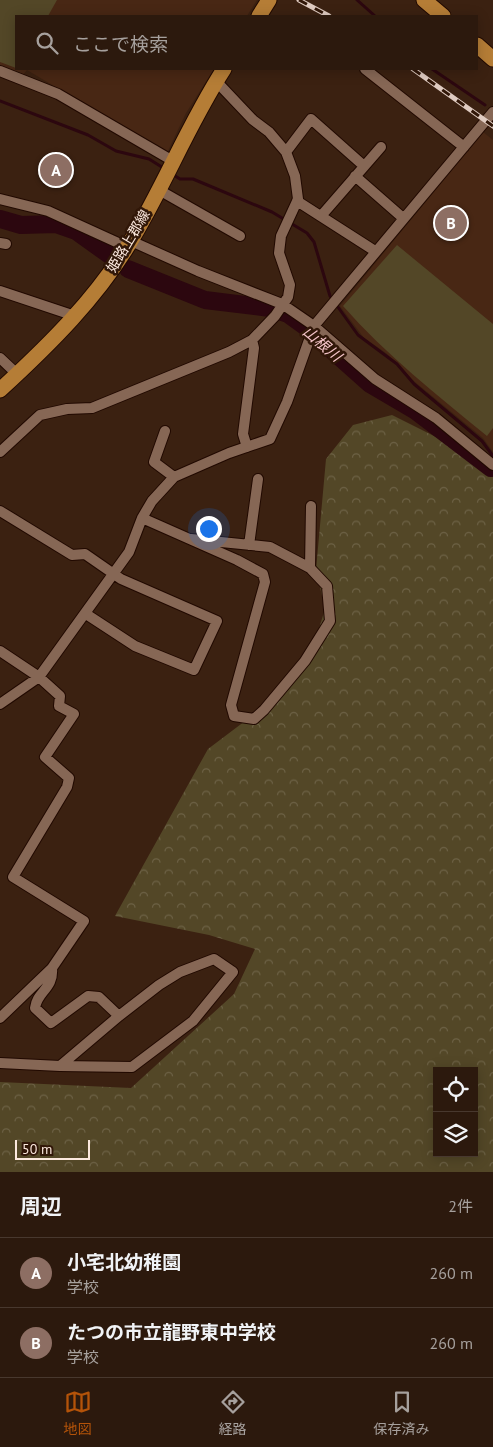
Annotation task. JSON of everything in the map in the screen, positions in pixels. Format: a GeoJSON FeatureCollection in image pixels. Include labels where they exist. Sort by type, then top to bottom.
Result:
{"type":"FeatureCollection","features":[{"type":"Feature","properties":{"kind":"main road"},"geometry":{"type":"LineString","coordinates":[[260,15],[269,0]]}},
{"type":"Feature","properties":{"kind":"main road"},"geometry":{"type":"LineString","coordinates":[[424,0],[442,15]]}},
{"type":"Feature","properties":{"kind":"main road"},"geometry":{"type":"LineString","coordinates":[[478,46],[493,59]]}},
{"type":"Feature","properties":{"kind":"main road","name":"姫路上郡線"},"geometry":{"type":"LineString","coordinates":[[0,390],[75,316],[101,286],[129,244],[220,75]]}},
{"type":"Feature","properties":{"kind":"street"},"geometry":{"type":"LineString","coordinates":[[365,70],[464,147]]}},
{"type":"Feature","properties":{"kind":"street"},"geometry":{"type":"LineString","coordinates":[[0,71],[58,94],[171,164]]}},
{"type":"Feature","properties":{"kind":"street"},"geometry":{"type":"LineString","coordinates":[[0,452],[40,415],[67,409],[92,408],[229,352],[252,340],[288,297],[290,285],[279,253],[281,236],[298,201],[295,176],[286,152],[269,132],[253,120],[220,75]]}},
{"type":"Feature","properties":{"kind":"street"},"geometry":{"type":"LineString","coordinates":[[0,704],[39,677],[129,552],[142,518],[152,501],[174,477],[229,452],[270,438],[277,428],[314,326],[493,112]]}},
{"type":"Feature","properties":{"kind":"street"},"geometry":{"type":"LineString","coordinates":[[286,152],[311,119],[364,166]]}},
{"type":"Feature","properties":{"kind":"street"},"geometry":{"type":"LineString","coordinates":[[321,216],[381,147]]}},
{"type":"Feature","properties":{"kind":"street"},"geometry":{"type":"LineString","coordinates":[[355,176],[404,218]]}},
{"type":"Feature","properties":{"kind":"street"},"geometry":{"type":"LineString","coordinates":[[160,187],[240,236]]}},
{"type":"Feature","properties":{"kind":"street"},"geometry":{"type":"LineString","coordinates":[[0,200],[48,212],[198,271],[314,326],[375,379],[436,418],[493,465]]}},
{"type":"Feature","properties":{"kind":"street"},"geometry":{"type":"LineString","coordinates":[[298,201],[376,251]]}},
{"type":"Feature","properties":{"kind":"street"},"geometry":{"type":"LineString","coordinates":[[0,291],[75,316]]}},
{"type":"Feature","properties":{"kind":"street"},"geometry":{"type":"LineString","coordinates":[[247,447],[243,434],[254,348],[252,340]]}},
{"type":"Feature","properties":{"kind":"street"},"geometry":{"type":"LineString","coordinates":[[0,358],[18,374]]}},
{"type":"Feature","properties":{"kind":"street"},"geometry":{"type":"LineString","coordinates":[[165,431],[154,462],[174,477]]}},
{"type":"Feature","properties":{"kind":"street"},"geometry":{"type":"LineString","coordinates":[[249,545],[258,479]]}},
{"type":"Feature","properties":{"kind":"street"},"geometry":{"type":"LineString","coordinates":[[310,568],[311,506]]}},
{"type":"Feature","properties":{"kind":"street"},"geometry":{"type":"LineString","coordinates":[[0,511],[72,555],[85,554],[113,575],[217,621],[194,670],[135,646],[86,614]]}},
{"type":"Feature","properties":{"kind":"street"},"geometry":{"type":"LineString","coordinates":[[142,518],[191,539],[263,574],[265,582],[231,705],[234,716],[254,719],[264,710],[305,661],[330,622],[327,586],[310,568],[270,547],[191,539]]}},
{"type":"Feature","properties":{"kind":"street"},"geometry":{"type":"LineString","coordinates":[[0,651],[39,677],[60,696],[59,706],[74,714],[45,757],[69,778],[67,787],[13,877],[84,921],[52,968],[0,1018]]}},
{"type":"Feature","properties":{"kind":"street"},"geometry":{"type":"LineString","coordinates":[[0,1063],[60,1066],[132,1067],[193,1021],[233,972],[214,959],[180,972],[159,985],[119,1016],[60,1066]]}},
{"type":"Feature","properties":{"kind":"street"},"geometry":{"type":"LineString","coordinates":[[52,968],[53,976],[49,986],[36,1002],[35,1008],[48,1021],[56,1021],[88,996],[99,997],[119,1016]]}},
{"type":"Feature","properties":{"kind":"shaded area"},"geometry":{"type":"Polygon","coordinates":[[[0,0],[257,0],[248,15],[15,15],[15,70],[27,70],[21,77],[0,68],[0,0]]]}},
{"type":"Feature","properties":{"kind":"shaded area"},"geometry":{"type":"Polygon","coordinates":[[[27,70],[213,70],[186,113],[167,153],[27,70]]]}},
{"type":"Feature","properties":{"kind":"shaded area"},"geometry":{"type":"Polygon","coordinates":[[[483,132],[493,140],[493,452],[483,438],[415,382],[386,353],[364,338],[340,306],[483,132]]]}},
{"type":"Feature","properties":{"kind":"green space"},"geometry":{"type":"Polygon","coordinates":[[[0,0],[57,0],[49,15],[15,15],[15,68],[0,62],[0,0]]]}},
{"type":"Feature","properties":{"kind":"green space"},"geometry":{"type":"Polygon","coordinates":[[[397,245],[493,324],[493,428],[487,436],[394,358],[343,306],[397,245]]]}},
{"type":"Feature","properties":{"kind":"green space"},"geometry":{"type":"Polygon","coordinates":[[[392,415],[466,452],[493,471],[493,1172],[0,1172],[0,1082],[131,1088],[234,994],[255,949],[209,935],[115,916],[208,749],[273,700],[309,661],[325,609],[316,570],[326,459],[353,425],[392,415]]]}},
{"type":"Feature","properties":{"kind":"waterway"},"geometry":{"type":"LineString","coordinates":[[357,0],[374,15]]}},
{"type":"Feature","properties":{"kind":"waterway"},"geometry":{"type":"LineString","coordinates":[[433,70],[485,105]]}},
{"type":"Feature","properties":{"kind":"waterway"},"geometry":{"type":"LineString","coordinates":[[0,101],[88,135],[116,151],[149,159],[165,169]]}},
{"type":"Feature","properties":{"kind":"waterway"},"geometry":{"type":"LineString","coordinates":[[172,174],[180,179],[193,179],[272,212],[307,233],[314,242],[330,296],[358,335],[397,364],[414,384],[482,441],[493,456]]}},
{"type":"Feature","properties":{"kind":"waterway","name":"山根川"},"geometry":{"type":"LineString","coordinates":[[0,219],[21,225],[56,224],[76,231],[111,256]]}},
{"type":"Feature","properties":{"kind":"waterway","name":"山根川"},"geometry":{"type":"LineString","coordinates":[[128,269],[205,300],[270,308],[288,314],[306,327],[370,384],[416,411],[491,468]]}},
{"type":"Feature","properties":{"kind":"railway"},"geometry":{"type":"LineString","coordinates":[[299,0],[327,15]]}},
{"type":"Feature","properties":{"kind":"railway"},"geometry":{"type":"LineString","coordinates":[[414,70],[493,126]]}},
{"type":"Feature","properties":{"kind":"place","name":"小宅北幼稚園"},"geometry":{"type":"Point","coordinates":[56,170]}},
{"type":"Feature","properties":{"kind":"place","name":"たつの市立龍野東中学校"},"geometry":{"type":"Point","coordinates":[451,223]}}]}
